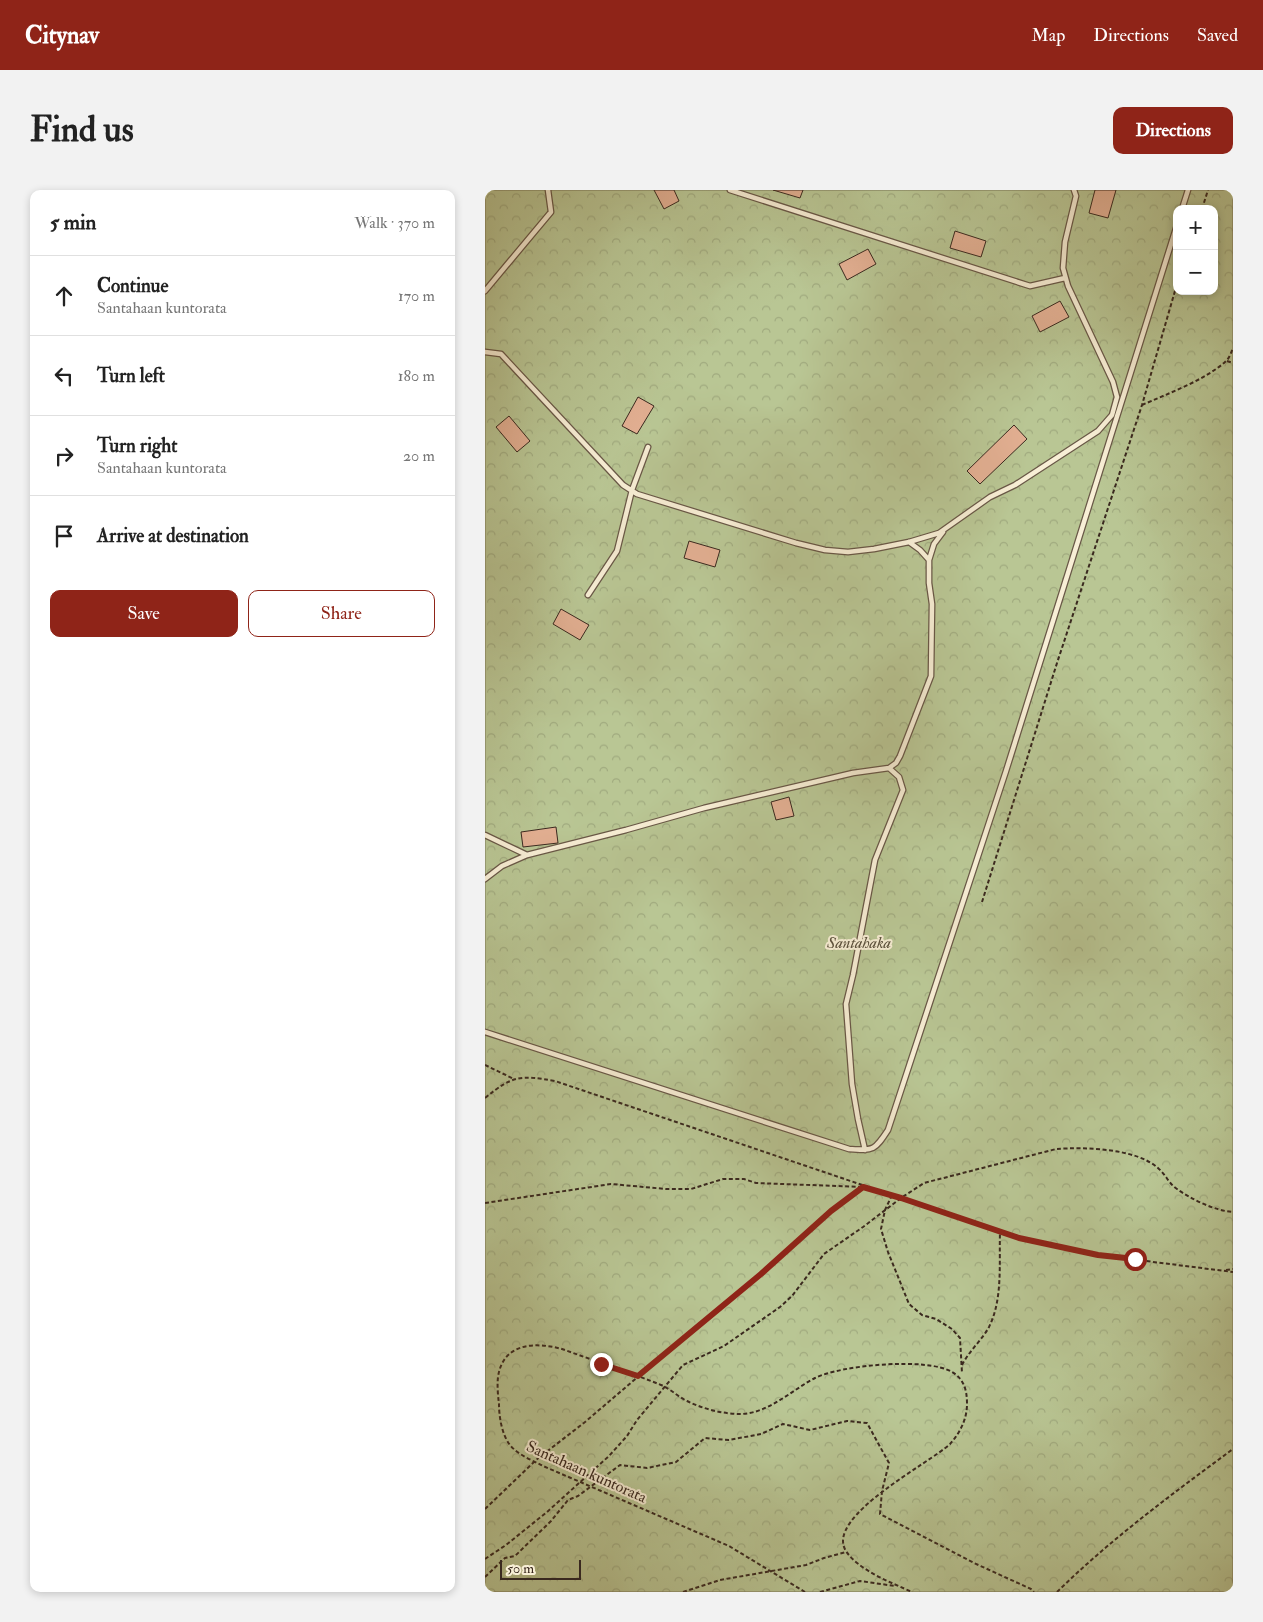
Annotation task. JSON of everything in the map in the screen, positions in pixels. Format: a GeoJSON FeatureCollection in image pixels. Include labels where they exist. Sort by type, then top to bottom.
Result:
{"type":"FeatureCollection","features":[{"type":"Feature","properties":{"kind":"lane"},"geometry":{"type":"LineString","coordinates":[[485,291],[551,212],[548,190]]}},
{"type":"Feature","properties":{"kind":"lane"},"geometry":{"type":"LineString","coordinates":[[730,190],[1030,286],[1065,278]]}},
{"type":"Feature","properties":{"kind":"lane"},"geometry":{"type":"LineString","coordinates":[[485,352],[501,354],[623,485],[632,490],[671,504],[825,550],[848,552],[909,542],[939,533],[991,497],[1015,485],[1099,430],[1112,414],[1117,398],[1113,382],[1067,286],[1063,268],[1065,242],[1075,204],[1076,196],[1074,190]]}},
{"type":"Feature","properties":{"kind":"lane"},"geometry":{"type":"LineString","coordinates":[[1183,205],[1187,190]]}},
{"type":"Feature","properties":{"kind":"lane"},"geometry":{"type":"LineString","coordinates":[[485,1032],[849,1149],[865,1150],[878,1146],[888,1130],[1006,770],[1173,238]]}},
{"type":"Feature","properties":{"kind":"lane"},"geometry":{"type":"LineString","coordinates":[[588,594],[617,550],[632,490],[648,447]]}},
{"type":"Feature","properties":{"kind":"lane"},"geometry":{"type":"LineString","coordinates":[[485,879],[502,866],[527,854],[626,830],[704,808],[853,773],[889,768],[896,763],[901,756],[931,676],[932,604],[929,560],[934,544],[945,529]]}},
{"type":"Feature","properties":{"kind":"lane"},"geometry":{"type":"LineString","coordinates":[[909,542],[929,560]]}},
{"type":"Feature","properties":{"kind":"lane"},"geometry":{"type":"LineString","coordinates":[[865,1150],[852,1084],[846,1004],[875,860],[903,790],[899,777],[889,768]]}},
{"type":"Feature","properties":{"kind":"lane"},"geometry":{"type":"LineString","coordinates":[[485,834],[527,854]]}},
{"type":"Feature","properties":{"kind":"path"},"geometry":{"type":"LineString","coordinates":[[1203,205],[1208,190]]}},
{"type":"Feature","properties":{"kind":"path"},"geometry":{"type":"LineString","coordinates":[[982,902],[1057,663],[1142,405],[1174,295]]}},
{"type":"Feature","properties":{"kind":"path"},"geometry":{"type":"LineString","coordinates":[[1142,405],[1188,385],[1227,361],[1233,348]]}},
{"type":"Feature","properties":{"kind":"path"},"geometry":{"type":"LineString","coordinates":[[1227,361],[1233,363]]}},
{"type":"Feature","properties":{"kind":"path"},"geometry":{"type":"LineString","coordinates":[[485,1065],[514,1078],[534,1078],[573,1086],[1019,1238],[1098,1255],[1233,1271]]}},
{"type":"Feature","properties":{"kind":"path"},"geometry":{"type":"LineString","coordinates":[[485,1098],[501,1084],[514,1078]]}},
{"type":"Feature","properties":{"kind":"path"},"geometry":{"type":"LineString","coordinates":[[485,1559],[506,1545],[547,1512],[609,1456],[683,1365],[724,1346],[780,1307],[792,1296],[824,1254],[901,1198],[925,1184],[1036,1153],[1075,1148],[1100,1149],[1122,1152],[1143,1159],[1159,1168],[1177,1189],[1219,1210],[1233,1212]]}},
{"type":"Feature","properties":{"kind":"path"},"geometry":{"type":"LineString","coordinates":[[485,1203],[611,1184],[666,1189],[691,1189],[723,1178],[744,1179],[756,1182],[868,1187]]}},
{"type":"Feature","properties":{"kind":"path"},"geometry":{"type":"LineString","coordinates":[[485,1509],[535,1462],[761,1274],[831,1211],[863,1187]]}},
{"type":"Feature","properties":{"kind":"path"},"geometry":{"type":"LineString","coordinates":[[892,1195],[885,1210],[881,1229],[888,1252],[909,1304],[922,1315],[936,1319],[952,1329],[960,1338],[962,1373]]}},
{"type":"Feature","properties":{"kind":"path"},"geometry":{"type":"LineString","coordinates":[[912,1592],[880,1577],[855,1561],[846,1552],[842,1539],[845,1531],[875,1497],[949,1444],[965,1420],[967,1405],[966,1390],[962,1380],[962,1365],[993,1318],[999,1277],[1000,1232]]}},
{"type":"Feature","properties":{"kind":"path","name":"Santahaan kuntorata"},"geometry":{"type":"LineString","coordinates":[[805,1592],[729,1546],[535,1462],[517,1452],[509,1443],[499,1417],[498,1377],[502,1363],[509,1354],[522,1347],[545,1345],[562,1349],[638,1376],[665,1387],[686,1401],[709,1410],[743,1414],[761,1410],[817,1377],[832,1372],[858,1368],[928,1364],[952,1372],[962,1380]]}},
{"type":"Feature","properties":{"kind":"path"},"geometry":{"type":"LineString","coordinates":[[485,1577],[505,1558],[515,1556],[551,1521],[568,1500],[578,1496],[620,1466],[647,1468],[676,1462],[705,1438],[729,1440],[761,1434],[783,1424],[809,1430],[847,1420],[867,1423],[889,1463],[882,1491],[880,1514],[1034,1592]]}},
{"type":"Feature","properties":{"kind":"path"},"geometry":{"type":"LineString","coordinates":[[1057,1592],[1127,1528],[1233,1449]]}},
{"type":"Feature","properties":{"kind":"path"},"geometry":{"type":"LineString","coordinates":[[683,1592],[721,1580],[806,1566],[824,1558],[846,1552]]}},
{"type":"Feature","properties":{"kind":"path"},"geometry":{"type":"LineString","coordinates":[[820,1592],[860,1581],[898,1586]]}},
{"type":"Feature","properties":{"kind":"green space","name":"Santahaka"},"geometry":{"type":"Polygon","coordinates":[[[485,190],[1233,190],[1233,1592],[485,1592],[485,190]]]}},
{"type":"Feature","properties":{"kind":"building"},"geometry":{"type":"Polygon","coordinates":[[[654,190],[674,190],[679,201],[664,209],[654,190]]]}},
{"type":"Feature","properties":{"kind":"building"},"geometry":{"type":"Polygon","coordinates":[[[773,190],[803,190],[800,198],[773,190]]]}},
{"type":"Feature","properties":{"kind":"building"},"geometry":{"type":"Polygon","coordinates":[[[1095,190],[1116,190],[1108,218],[1089,213],[1095,190]]]}},
{"type":"Feature","properties":{"kind":"building"},"geometry":{"type":"Polygon","coordinates":[[[955,231],[986,241],[981,257],[950,248],[955,231]]]}},
{"type":"Feature","properties":{"kind":"building"},"geometry":{"type":"Polygon","coordinates":[[[868,249],[876,264],[847,280],[839,264],[868,249]]]}},
{"type":"Feature","properties":{"kind":"building"},"geometry":{"type":"Polygon","coordinates":[[[1060,301],[1069,317],[1040,332],[1032,316],[1060,301]]]}},
{"type":"Feature","properties":{"kind":"building"},"geometry":{"type":"Polygon","coordinates":[[[638,397],[654,406],[637,434],[622,426],[638,397]]]}},
{"type":"Feature","properties":{"kind":"building"},"geometry":{"type":"Polygon","coordinates":[[[509,416],[530,441],[517,452],[496,427],[509,416]]]}},
{"type":"Feature","properties":{"kind":"building"},"geometry":{"type":"Polygon","coordinates":[[[1014,425],[1027,439],[980,484],[967,471],[1014,425]]]}},
{"type":"Feature","properties":{"kind":"building"},"geometry":{"type":"Polygon","coordinates":[[[689,541],[720,550],[715,567],[684,558],[689,541]]]}},
{"type":"Feature","properties":{"kind":"building"},"geometry":{"type":"Polygon","coordinates":[[[561,609],[589,625],[580,640],[553,624],[561,609]]]}},
{"type":"Feature","properties":{"kind":"building"},"geometry":{"type":"Polygon","coordinates":[[[789,797],[794,816],[776,820],[771,802],[789,797]]]}},
{"type":"Feature","properties":{"kind":"building"},"geometry":{"type":"Polygon","coordinates":[[[556,827],[558,843],[523,847],[521,832],[556,827]]]}},
{"type":"Feature","properties":{"kind":"route"},"geometry":{"type":"LineString","coordinates":[[601,1364],[638,1376],[761,1274],[831,1211],[863,1187],[868,1187],[1019,1238],[1098,1255],[1135,1259]]}}]}
